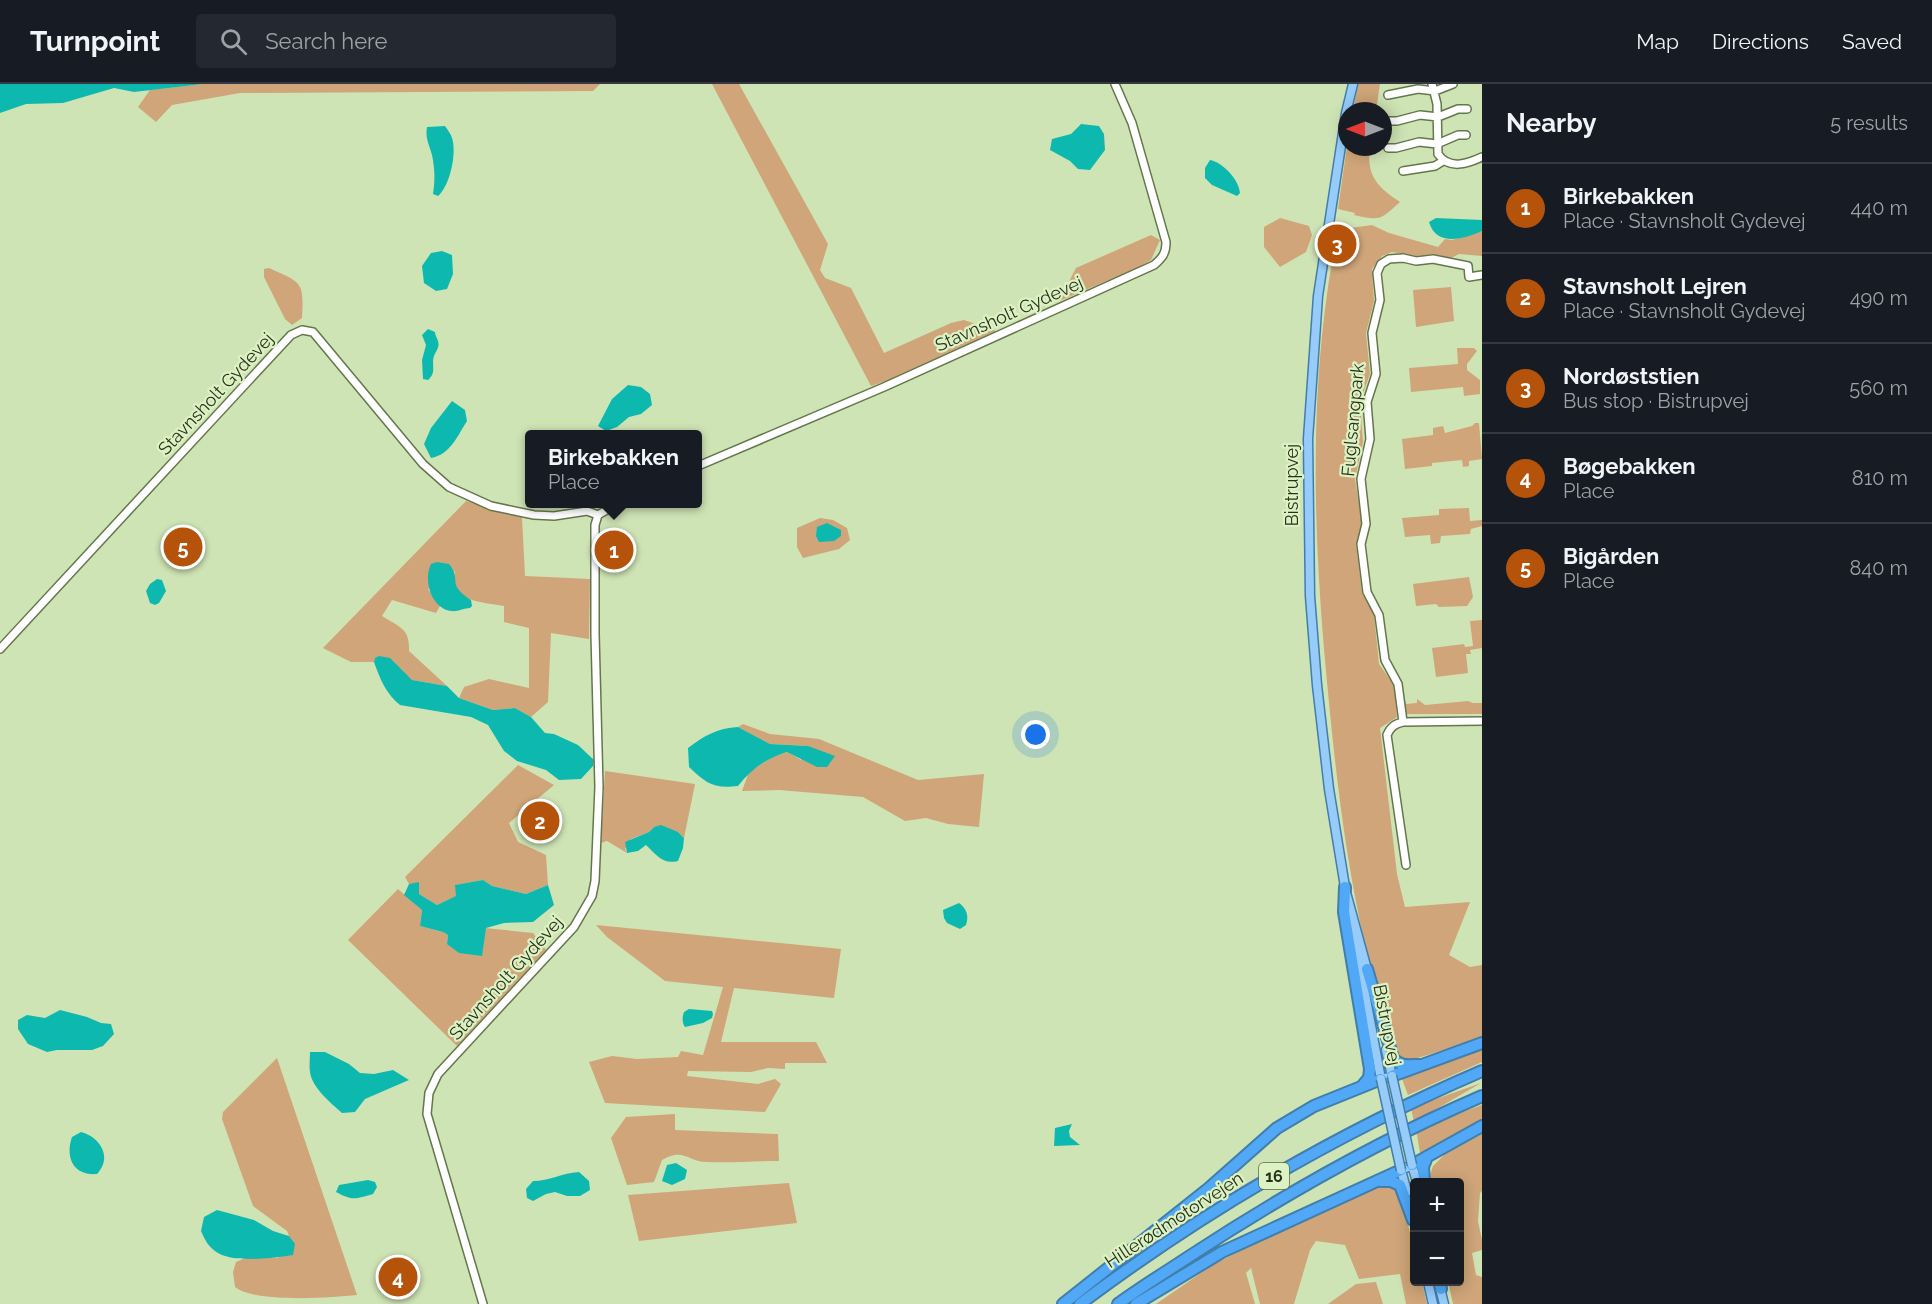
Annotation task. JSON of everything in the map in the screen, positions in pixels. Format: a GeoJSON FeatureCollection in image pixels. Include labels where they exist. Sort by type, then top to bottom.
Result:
{"type":"FeatureCollection","features":[{"type":"Feature","properties":{"kind":"highway"},"geometry":{"type":"LineString","coordinates":[[1345,887],[1345,922],[1371,1069],[1369,1078],[1362,1085]]}},
{"type":"Feature","properties":{"kind":"highway"},"geometry":{"type":"LineString","coordinates":[[1367,969],[1393,1058],[1397,1063],[1403,1065],[1419,1065]]}},
{"type":"Feature","properties":{"kind":"highway"},"geometry":{"type":"LineString","coordinates":[[1063,1304],[1192,1202],[1277,1128],[1314,1106],[1362,1085],[1482,1043]]}},
{"type":"Feature","properties":{"kind":"highway","name":"Hillerødmotorvejen"},"geometry":{"type":"LineString","coordinates":[[1080,1304],[1171,1239],[1307,1157],[1378,1119],[1482,1071]]}},
{"type":"Feature","properties":{"kind":"highway","name":"16"},"geometry":{"type":"LineString","coordinates":[[1118,1304],[1245,1219],[1314,1179],[1383,1142],[1482,1096]]}},
{"type":"Feature","properties":{"kind":"highway"},"geometry":{"type":"LineString","coordinates":[[1413,1165],[1482,1126]]}},
{"type":"Feature","properties":{"kind":"highway"},"geometry":{"type":"LineString","coordinates":[[1424,1178],[1423,1167],[1427,1157]]}},
{"type":"Feature","properties":{"kind":"highway"},"geometry":{"type":"LineString","coordinates":[[1136,1304],[1222,1252],[1401,1170]]}},
{"type":"Feature","properties":{"kind":"highway"},"geometry":{"type":"LineString","coordinates":[[1377,1181],[1390,1181],[1400,1185],[1410,1211]]}},
{"type":"Feature","properties":{"kind":"main road","name":"Bistrupvej"},"geometry":{"type":"LineString","coordinates":[[1353,84],[1340,149],[1318,296],[1308,439],[1310,596],[1326,770],[1345,887],[1387,1078],[1416,1178]]}},
{"type":"Feature","properties":{"kind":"main road","name":"Bistrupvej"},"geometry":{"type":"LineString","coordinates":[[1345,887],[1367,969],[1401,1170],[1410,1206]]}},
{"type":"Feature","properties":{"kind":"main road"},"geometry":{"type":"LineString","coordinates":[[1401,1170],[1413,1165]]}},
{"type":"Feature","properties":{"kind":"main road"},"geometry":{"type":"LineString","coordinates":[[1429,1286],[1433,1304]]}},
{"type":"Feature","properties":{"kind":"main road"},"geometry":{"type":"LineString","coordinates":[[1440,1286],[1444,1304]]}},
{"type":"Feature","properties":{"kind":"street","name":"Stavnsholt Gydevej"},"geometry":{"type":"LineString","coordinates":[[702,464],[884,387],[1154,266],[1166,252],[1166,242],[1132,123],[1115,84]]}},
{"type":"Feature","properties":{"kind":"street"},"geometry":{"type":"LineString","coordinates":[[1388,95],[1453,84]]}},
{"type":"Feature","properties":{"kind":"street"},"geometry":{"type":"LineString","coordinates":[[1433,88],[1438,117],[1438,154],[1443,161],[1451,164],[1462,164],[1482,157]]}},
{"type":"Feature","properties":{"kind":"street"},"geometry":{"type":"LineString","coordinates":[[1392,121],[1412,116],[1438,117],[1458,109],[1467,109]]}},
{"type":"Feature","properties":{"kind":"street"},"geometry":{"type":"LineString","coordinates":[[1392,148],[1419,142],[1437,144],[1458,135],[1466,135]]}},
{"type":"Feature","properties":{"kind":"street"},"geometry":{"type":"LineString","coordinates":[[1403,171],[1435,166],[1443,161]]}},
{"type":"Feature","properties":{"kind":"street","name":"Fuglsangpark"},"geometry":{"type":"LineString","coordinates":[[1404,722],[1398,684],[1385,660],[1379,615],[1367,592],[1361,544],[1366,524],[1361,478],[1370,439],[1366,402],[1376,374],[1372,333],[1380,300],[1377,273],[1381,264],[1389,259],[1403,258],[1416,261],[1433,259],[1468,266],[1469,277],[1482,275]]}},
{"type":"Feature","properties":{"kind":"street","name":"Stavnsholt Gydevej"},"geometry":{"type":"LineString","coordinates":[[0,649],[291,334],[302,330],[313,332],[423,465],[449,487],[491,506],[534,515],[554,516],[588,511],[598,515],[595,525],[594,581],[599,787],[595,881],[592,896],[574,927],[438,1074],[429,1093],[427,1114],[483,1304]]}},
{"type":"Feature","properties":{"kind":"street"},"geometry":{"type":"LineString","coordinates":[[598,515],[610,508]]}},
{"type":"Feature","properties":{"kind":"street"},"geometry":{"type":"LineString","coordinates":[[1406,865],[1387,735],[1390,728],[1404,722],[1482,721]]}},
{"type":"Feature","properties":{"kind":"shaded area"},"geometry":{"type":"Polygon","coordinates":[[[203,84],[600,84],[593,91],[240,93],[172,105],[156,122],[138,107],[150,90],[203,84]]]}},
{"type":"Feature","properties":{"kind":"shaded area"},"geometry":{"type":"Polygon","coordinates":[[[712,84],[739,84],[828,244],[820,270],[825,278],[851,288],[884,353],[951,323],[964,320],[999,332],[901,376],[871,386],[712,84]]]}},
{"type":"Feature","properties":{"kind":"shaded area"},"geometry":{"type":"Polygon","coordinates":[[[1358,84],[1380,84],[1377,102],[1355,102],[1358,84]]]}},
{"type":"Feature","properties":{"kind":"shaded area"},"geometry":{"type":"Polygon","coordinates":[[[1346,156],[1369,156],[1372,173],[1379,185],[1400,202],[1380,218],[1354,215],[1355,213],[1338,209],[1346,156]]]}},
{"type":"Feature","properties":{"kind":"shaded area"},"geometry":{"type":"Polygon","coordinates":[[[1280,218],[1309,226],[1312,235],[1306,252],[1280,267],[1264,247],[1264,227],[1280,218]]]}},
{"type":"Feature","properties":{"kind":"shaded area"},"geometry":{"type":"Polygon","coordinates":[[[1372,225],[1389,233],[1438,247],[1445,239],[1452,240],[1482,231],[1482,256],[1459,254],[1451,258],[1433,254],[1415,256],[1392,252],[1382,256],[1372,269],[1374,301],[1366,333],[1370,374],[1360,402],[1363,442],[1355,479],[1362,523],[1356,544],[1362,592],[1374,615],[1379,664],[1394,685],[1397,717],[1380,728],[1397,874],[1405,907],[1470,902],[1449,955],[1470,967],[1482,965],[1482,1038],[1408,1061],[1394,1054],[1358,912],[1340,799],[1320,600],[1316,501],[1317,402],[1326,305],[1333,256],[1337,251],[1343,229],[1372,225]]]}},
{"type":"Feature","properties":{"kind":"shaded area"},"geometry":{"type":"Polygon","coordinates":[[[1151,235],[1160,240],[1151,260],[1059,301],[1076,268],[1151,235]]]}},
{"type":"Feature","properties":{"kind":"shaded area"},"geometry":{"type":"Polygon","coordinates":[[[269,268],[299,285],[302,297],[302,318],[292,325],[285,319],[264,277],[264,269],[269,268]]]}},
{"type":"Feature","properties":{"kind":"shaded area"},"geometry":{"type":"Polygon","coordinates":[[[1451,287],[1454,321],[1416,327],[1413,290],[1451,287]]]}},
{"type":"Feature","properties":{"kind":"shaded area"},"geometry":{"type":"Polygon","coordinates":[[[1457,348],[1474,348],[1477,351],[1467,364],[1467,370],[1480,380],[1480,394],[1464,396],[1463,387],[1411,392],[1409,368],[1458,364],[1457,348]]]}},
{"type":"Feature","properties":{"kind":"shaded area"},"geometry":{"type":"Polygon","coordinates":[[[1479,423],[1482,459],[1469,461],[1469,466],[1463,467],[1462,460],[1405,469],[1402,439],[1433,435],[1433,428],[1443,426],[1445,433],[1472,426],[1479,423]]]}},
{"type":"Feature","properties":{"kind":"shaded area"},"geometry":{"type":"Polygon","coordinates":[[[466,501],[522,517],[525,576],[590,579],[589,639],[551,633],[548,702],[531,717],[515,708],[493,710],[459,698],[464,687],[489,679],[529,688],[529,628],[504,622],[504,606],[463,596],[454,584],[455,571],[428,589],[440,606],[436,613],[392,600],[382,616],[402,629],[408,637],[409,651],[447,686],[412,680],[375,658],[374,662],[351,662],[323,648],[466,501]]]}},
{"type":"Feature","properties":{"kind":"shaded area"},"geometry":{"type":"Polygon","coordinates":[[[1469,508],[1470,521],[1482,520],[1482,526],[1471,529],[1470,534],[1441,536],[1440,543],[1431,544],[1430,535],[1405,537],[1402,518],[1439,515],[1439,509],[1469,508]]]}},
{"type":"Feature","properties":{"kind":"shaded area"},"geometry":{"type":"Polygon","coordinates":[[[820,518],[833,520],[847,528],[850,540],[839,549],[803,558],[797,547],[797,528],[820,518]]]}},
{"type":"Feature","properties":{"kind":"shaded area"},"geometry":{"type":"Polygon","coordinates":[[[1469,577],[1473,597],[1467,606],[1439,607],[1436,604],[1416,606],[1413,584],[1469,577]]]}},
{"type":"Feature","properties":{"kind":"shaded area"},"geometry":{"type":"Polygon","coordinates":[[[1482,620],[1482,648],[1470,650],[1471,654],[1466,654],[1468,673],[1436,677],[1432,648],[1464,644],[1465,647],[1473,646],[1470,621],[1482,620]]]}},
{"type":"Feature","properties":{"kind":"shaded area"},"geometry":{"type":"Polygon","coordinates":[[[1417,699],[1425,705],[1468,701],[1482,703],[1482,714],[1405,714],[1403,701],[1405,700],[1406,704],[1417,703],[1417,699]]]}},
{"type":"Feature","properties":{"kind":"shaded area"},"geometry":{"type":"Polygon","coordinates":[[[743,724],[770,734],[819,739],[918,780],[984,774],[979,827],[948,824],[926,818],[905,821],[863,797],[779,790],[742,791],[749,772],[774,756],[788,752],[801,760],[808,746],[770,744],[738,727],[743,724]]]}},
{"type":"Feature","properties":{"kind":"shaded area"},"geometry":{"type":"Polygon","coordinates":[[[518,765],[554,785],[509,823],[518,842],[546,855],[548,885],[526,894],[492,886],[483,880],[456,885],[457,896],[437,905],[419,894],[419,883],[409,884],[405,877],[518,765]]]}},
{"type":"Feature","properties":{"kind":"shaded area"},"geometry":{"type":"Polygon","coordinates":[[[605,771],[695,784],[684,838],[678,832],[654,827],[649,832],[631,839],[625,849],[627,853],[607,841],[601,843],[605,771]]]}},
{"type":"Feature","properties":{"kind":"shaded area"},"geometry":{"type":"Polygon","coordinates":[[[398,889],[422,910],[420,926],[448,935],[447,944],[485,928],[533,933],[546,950],[457,1046],[348,940],[398,889]]]}},
{"type":"Feature","properties":{"kind":"shaded area"},"geometry":{"type":"Polygon","coordinates":[[[596,925],[841,949],[834,998],[734,988],[721,1042],[816,1042],[827,1063],[785,1063],[785,1069],[768,1068],[751,1072],[688,1071],[687,1076],[758,1084],[775,1079],[781,1084],[765,1112],[605,1103],[589,1062],[612,1056],[637,1059],[678,1057],[681,1051],[703,1055],[723,987],[665,981],[607,937],[596,925]]]}},
{"type":"Feature","properties":{"kind":"shaded area"},"geometry":{"type":"Polygon","coordinates":[[[1482,1049],[1482,1062],[1408,1095],[1401,1076],[1482,1049]]]}},
{"type":"Feature","properties":{"kind":"shaded area"},"geometry":{"type":"Polygon","coordinates":[[[277,1058],[357,1295],[312,1298],[275,1297],[245,1292],[235,1287],[233,1272],[236,1262],[245,1258],[278,1258],[289,1236],[287,1231],[253,1206],[222,1119],[223,1112],[277,1058]]]}},
{"type":"Feature","properties":{"kind":"shaded area"},"geometry":{"type":"Polygon","coordinates":[[[1481,1083],[1414,1122],[1411,1108],[1481,1083]]]}},
{"type":"Feature","properties":{"kind":"shaded area"},"geometry":{"type":"Polygon","coordinates":[[[1482,1105],[1482,1122],[1428,1152],[1420,1153],[1416,1129],[1482,1105]]]}},
{"type":"Feature","properties":{"kind":"shaded area"},"geometry":{"type":"Polygon","coordinates":[[[675,1114],[675,1130],[778,1134],[779,1161],[707,1162],[681,1155],[669,1156],[662,1160],[654,1182],[627,1185],[611,1138],[626,1117],[675,1114]]]}},
{"type":"Feature","properties":{"kind":"shaded area"},"geometry":{"type":"Polygon","coordinates":[[[1482,1134],[1482,1191],[1478,1221],[1482,1250],[1472,1253],[1476,1275],[1482,1277],[1482,1304],[1453,1304],[1449,1286],[1464,1286],[1464,1178],[1429,1178],[1433,1166],[1445,1154],[1482,1134]]]}},
{"type":"Feature","properties":{"kind":"shaded area"},"geometry":{"type":"Polygon","coordinates":[[[789,1183],[797,1223],[639,1241],[628,1195],[789,1183]]]}},
{"type":"Feature","properties":{"kind":"shaded area"},"geometry":{"type":"Polygon","coordinates":[[[1379,1185],[1390,1185],[1401,1194],[1410,1233],[1410,1286],[1423,1286],[1427,1304],[1406,1304],[1400,1274],[1359,1279],[1345,1245],[1316,1241],[1310,1250],[1294,1304],[1260,1304],[1251,1268],[1246,1273],[1255,1304],[1156,1304],[1211,1266],[1290,1225],[1379,1185]]]}},
{"type":"Feature","properties":{"kind":"shaded area"},"geometry":{"type":"Polygon","coordinates":[[[1376,1282],[1383,1304],[1328,1304],[1356,1284],[1376,1282]]]}},
{"type":"Feature","properties":{"kind":"water"},"geometry":{"type":"Polygon","coordinates":[[[0,84],[203,84],[134,92],[114,88],[63,103],[26,104],[0,113],[0,84]]]}},
{"type":"Feature","properties":{"kind":"water"},"geometry":{"type":"Polygon","coordinates":[[[1081,124],[1099,126],[1104,134],[1105,150],[1090,170],[1078,169],[1070,161],[1050,150],[1052,139],[1071,134],[1081,124]]]}},
{"type":"Feature","properties":{"kind":"water"},"geometry":{"type":"Polygon","coordinates":[[[445,126],[452,138],[454,152],[449,177],[438,196],[433,194],[434,165],[427,138],[427,127],[445,126]]]}},
{"type":"Feature","properties":{"kind":"water"},"geometry":{"type":"Polygon","coordinates":[[[1210,160],[1220,164],[1237,182],[1240,193],[1237,196],[1212,185],[1205,178],[1205,168],[1210,160]]]}},
{"type":"Feature","properties":{"kind":"water"},"geometry":{"type":"Polygon","coordinates":[[[1436,218],[1482,220],[1482,231],[1459,238],[1444,238],[1433,230],[1429,222],[1436,218]]]}},
{"type":"Feature","properties":{"kind":"water"},"geometry":{"type":"Polygon","coordinates":[[[442,251],[452,255],[453,274],[447,289],[436,291],[424,283],[422,266],[431,253],[442,251]]]}},
{"type":"Feature","properties":{"kind":"water"},"geometry":{"type":"Polygon","coordinates":[[[428,329],[435,332],[438,349],[433,360],[433,372],[428,380],[423,379],[422,360],[426,345],[422,335],[428,329]]]}},
{"type":"Feature","properties":{"kind":"water"},"geometry":{"type":"Polygon","coordinates":[[[628,385],[641,387],[650,394],[652,405],[641,414],[629,417],[617,427],[604,430],[598,426],[612,399],[628,385]]]}},
{"type":"Feature","properties":{"kind":"water"},"geometry":{"type":"Polygon","coordinates":[[[452,401],[465,410],[467,421],[448,449],[431,458],[424,444],[431,428],[452,401]]]}},
{"type":"Feature","properties":{"kind":"water"},"geometry":{"type":"Polygon","coordinates":[[[827,523],[841,530],[841,536],[834,541],[819,542],[816,536],[817,527],[827,523]]]}},
{"type":"Feature","properties":{"kind":"water"},"geometry":{"type":"Polygon","coordinates":[[[437,562],[449,564],[455,574],[456,586],[471,600],[470,608],[451,611],[438,605],[430,592],[428,578],[431,564],[437,562]]]}},
{"type":"Feature","properties":{"kind":"water"},"geometry":{"type":"Polygon","coordinates":[[[157,579],[162,580],[166,591],[159,603],[155,605],[150,603],[146,591],[157,579]]]}},
{"type":"Feature","properties":{"kind":"water"},"geometry":{"type":"Polygon","coordinates":[[[379,656],[390,658],[412,680],[447,686],[459,698],[493,710],[515,708],[531,717],[545,733],[554,734],[578,745],[594,760],[593,766],[581,779],[559,780],[546,770],[517,761],[504,751],[488,725],[471,717],[400,705],[387,691],[379,674],[374,662],[379,656]]]}},
{"type":"Feature","properties":{"kind":"water"},"geometry":{"type":"Polygon","coordinates":[[[738,727],[770,744],[808,746],[835,756],[827,767],[817,767],[787,752],[760,765],[738,786],[722,787],[710,784],[689,767],[688,748],[711,733],[738,727]]]}},
{"type":"Feature","properties":{"kind":"water"},"geometry":{"type":"Polygon","coordinates":[[[661,825],[678,832],[684,838],[678,861],[663,860],[646,845],[638,851],[627,853],[625,842],[661,825]]]}},
{"type":"Feature","properties":{"kind":"water"},"geometry":{"type":"Polygon","coordinates":[[[483,880],[492,886],[526,894],[548,885],[554,905],[533,922],[504,923],[486,928],[482,956],[459,953],[447,944],[448,935],[420,926],[422,910],[404,895],[409,884],[419,882],[419,894],[437,905],[456,896],[455,885],[483,880]]]}},
{"type":"Feature","properties":{"kind":"water"},"geometry":{"type":"Polygon","coordinates":[[[959,903],[966,910],[967,916],[966,925],[960,929],[947,923],[943,910],[959,903]]]}},
{"type":"Feature","properties":{"kind":"water"},"geometry":{"type":"Polygon","coordinates":[[[689,1009],[712,1011],[712,1018],[703,1023],[685,1027],[683,1016],[684,1012],[689,1009]]]}},
{"type":"Feature","properties":{"kind":"water"},"geometry":{"type":"Polygon","coordinates":[[[60,1010],[111,1024],[114,1034],[103,1046],[92,1050],[47,1052],[28,1044],[18,1029],[18,1020],[27,1015],[45,1018],[60,1010]]]}},
{"type":"Feature","properties":{"kind":"water"},"geometry":{"type":"Polygon","coordinates":[[[310,1052],[325,1052],[349,1064],[360,1073],[374,1074],[393,1070],[409,1080],[365,1099],[355,1112],[342,1113],[314,1084],[310,1072],[310,1052]]]}},
{"type":"Feature","properties":{"kind":"water"},"geometry":{"type":"Polygon","coordinates":[[[1072,1124],[1069,1131],[1070,1137],[1080,1145],[1054,1146],[1055,1128],[1072,1124]]]}},
{"type":"Feature","properties":{"kind":"water"},"geometry":{"type":"Polygon","coordinates":[[[81,1132],[94,1138],[102,1148],[104,1161],[97,1174],[82,1172],[73,1164],[70,1144],[72,1137],[81,1132]]]}},
{"type":"Feature","properties":{"kind":"water"},"geometry":{"type":"Polygon","coordinates":[[[676,1163],[687,1170],[685,1179],[672,1185],[662,1181],[667,1165],[676,1163]]]}},
{"type":"Feature","properties":{"kind":"water"},"geometry":{"type":"Polygon","coordinates":[[[579,1172],[589,1181],[590,1190],[580,1196],[567,1196],[555,1192],[533,1201],[527,1198],[526,1189],[533,1181],[579,1172]]]}},
{"type":"Feature","properties":{"kind":"water"},"geometry":{"type":"Polygon","coordinates":[[[368,1180],[375,1182],[377,1187],[373,1194],[354,1198],[336,1192],[339,1185],[368,1180]]]}},
{"type":"Feature","properties":{"kind":"water"},"geometry":{"type":"Polygon","coordinates":[[[217,1210],[254,1220],[273,1231],[289,1236],[295,1244],[293,1255],[244,1259],[218,1253],[209,1246],[201,1231],[204,1217],[217,1210]]]}},
{"type":"Feature","properties":{"kind":"place","name":"Nordøststien"},"geometry":{"type":"Point","coordinates":[1337,244]}},
{"type":"Feature","properties":{"kind":"place","name":"Bigården"},"geometry":{"type":"Point","coordinates":[183,547]}},
{"type":"Feature","properties":{"kind":"place","name":"Birkebakken"},"geometry":{"type":"Point","coordinates":[614,550]}},
{"type":"Feature","properties":{"kind":"place","name":"Stavnsholt Lejren"},"geometry":{"type":"Point","coordinates":[540,821]}},
{"type":"Feature","properties":{"kind":"place","name":"Bøgebakken"},"geometry":{"type":"Point","coordinates":[398,1277]}}]}
